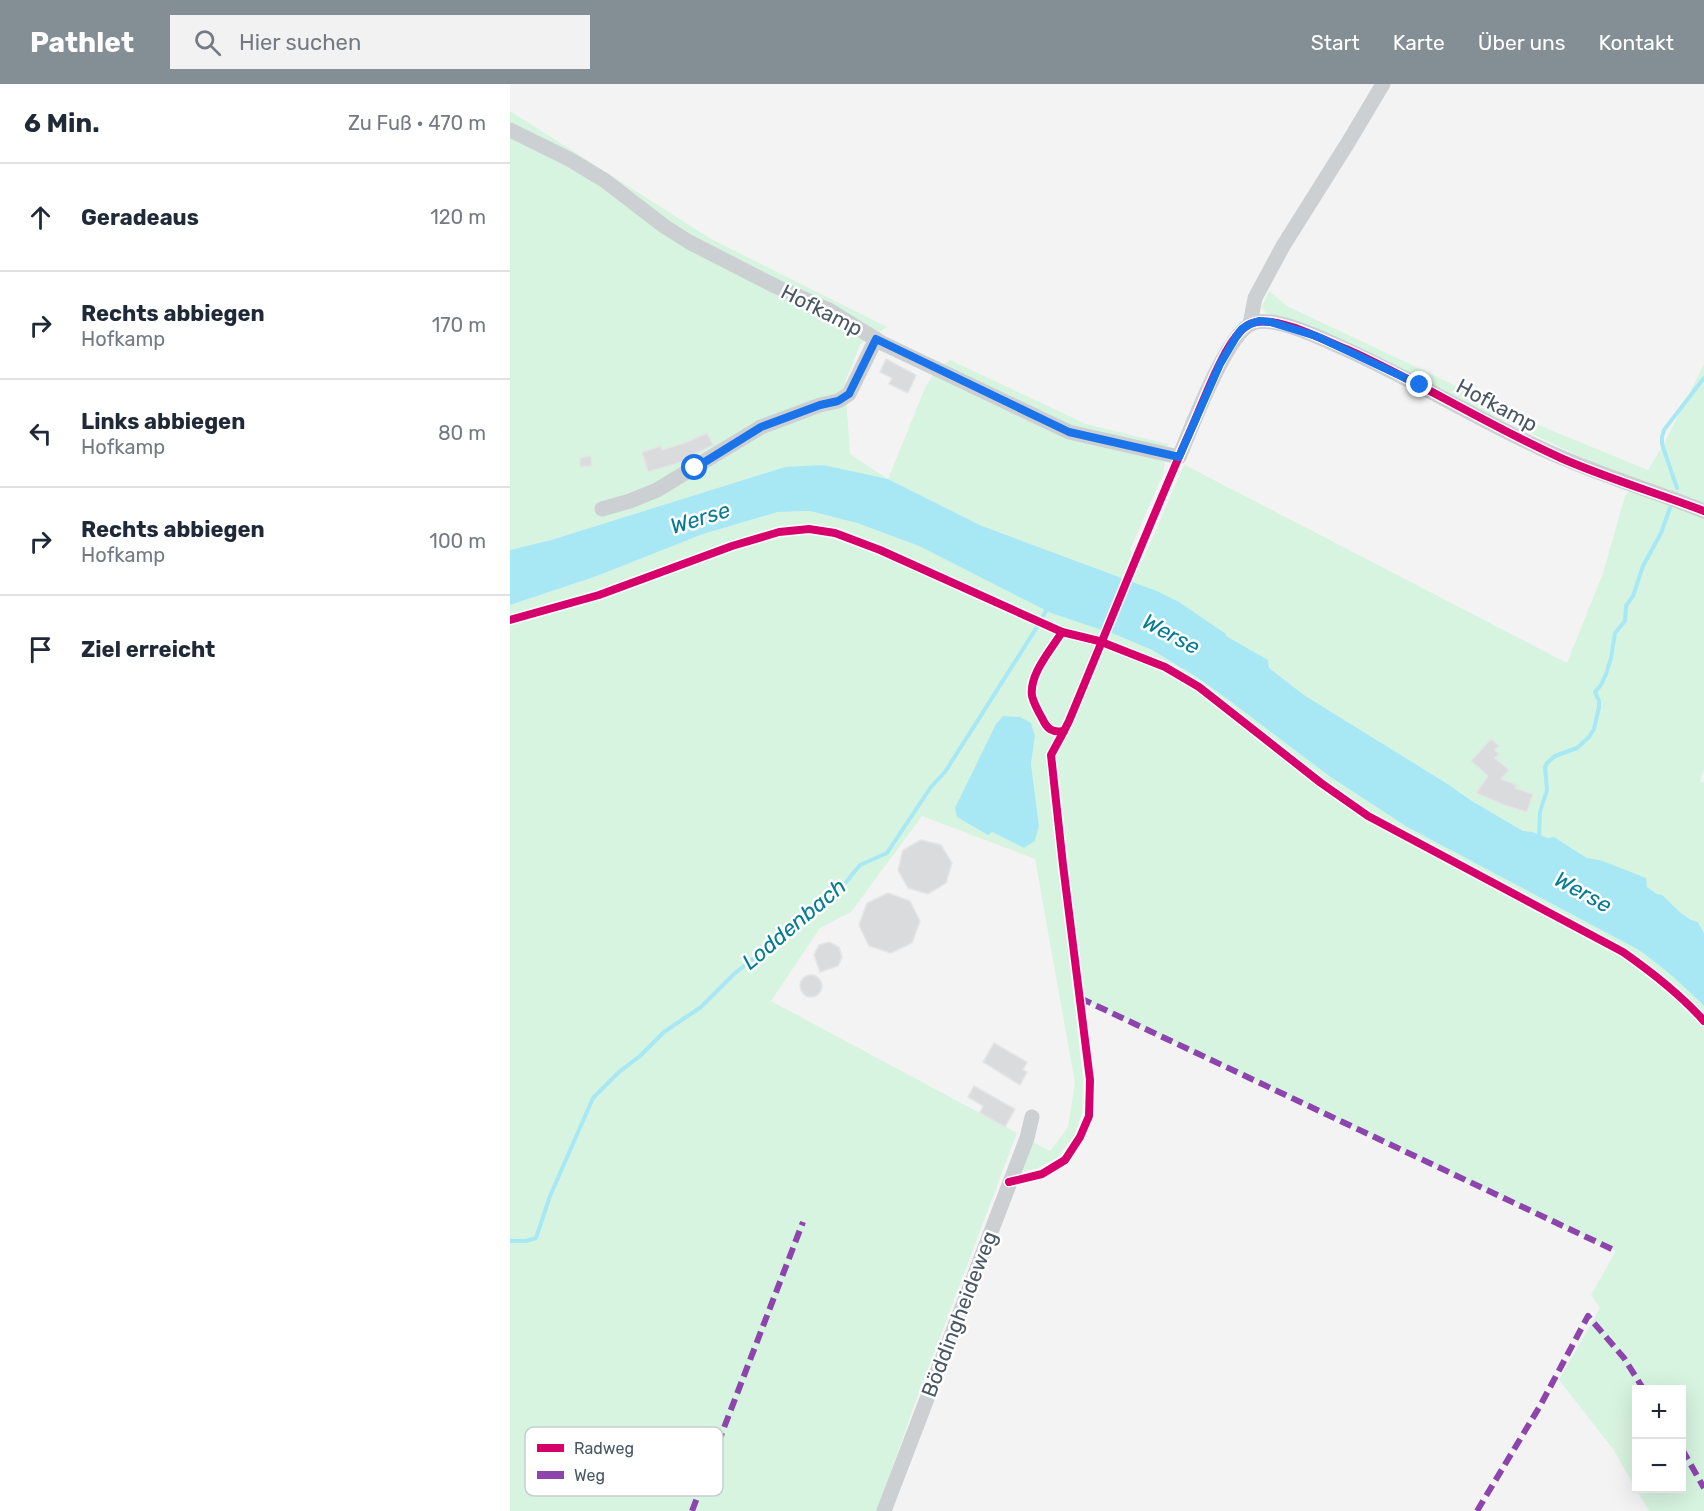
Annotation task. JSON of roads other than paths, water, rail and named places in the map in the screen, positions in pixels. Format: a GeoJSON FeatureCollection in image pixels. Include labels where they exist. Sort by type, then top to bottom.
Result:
{"type":"FeatureCollection","features":[{"type":"Feature","properties":{"kind":"street","name":"Hofkamp"},"geometry":{"type":"LineString","coordinates":[[1250,324],[1255,298],[1282,246],[1383,84]]}},
{"type":"Feature","properties":{"kind":"street","name":"Hofkamp"},"geometry":{"type":"LineString","coordinates":[[510,130],[569,159],[604,180],[664,226],[696,246],[775,286],[827,309],[876,339],[1069,432],[1179,457],[1220,364],[1236,337],[1250,324],[1259,321],[1271,322],[1316,336],[1420,385],[1565,460],[1704,511]]}},
{"type":"Feature","properties":{"kind":"street"},"geometry":{"type":"LineString","coordinates":[[602,509],[657,490],[761,427],[820,405],[838,401],[849,394],[876,339]]}},
{"type":"Feature","properties":{"kind":"street","name":"Böddingheideweg"},"geometry":{"type":"LineString","coordinates":[[884,1511],[1027,1138],[1032,1118]]}},
{"type":"Feature","properties":{"kind":"water","name":"Werse"},"geometry":{"type":"Polygon","coordinates":[[[823,465],[888,479],[982,526],[1157,591],[1179,602],[1226,636],[1268,660],[1269,668],[1304,695],[1472,801],[1523,831],[1548,838],[1554,837],[1587,858],[1600,860],[1646,878],[1647,887],[1662,895],[1691,920],[1698,922],[1704,933],[1704,1006],[1672,976],[1637,949],[1407,827],[1329,776],[1195,676],[1152,650],[1114,634],[1051,613],[919,546],[857,523],[810,511],[778,512],[703,534],[597,576],[510,605],[510,550],[551,540],[785,467],[823,465]]]}},
{"type":"Feature","properties":{"kind":"water"},"geometry":{"type":"Polygon","coordinates":[[[1003,716],[1020,717],[1031,723],[1035,736],[1031,764],[1039,826],[1035,841],[1024,848],[992,832],[988,835],[957,817],[955,808],[996,724],[1003,716]]]}},
{"type":"Feature","properties":{"kind":"waterway"},"geometry":{"type":"LineString","coordinates":[[1677,488],[1662,444],[1662,437],[1664,430],[1704,378]]}},
{"type":"Feature","properties":{"kind":"waterway"},"geometry":{"type":"LineString","coordinates":[[1539,838],[1540,812],[1547,790],[1545,767],[1555,756],[1577,748],[1594,729],[1599,707],[1595,692],[1606,674],[1615,633],[1625,621],[1626,606],[1633,596],[1643,566],[1661,533],[1670,508]]}},
{"type":"Feature","properties":{"kind":"waterway","name":"Loddenbach"},"geometry":{"type":"LineString","coordinates":[[510,1241],[526,1241],[536,1238],[550,1196],[593,1098],[664,1032],[701,1007],[734,974],[800,921],[833,886],[842,887],[860,865],[887,853],[931,787],[945,772],[1048,607]]}}]}
